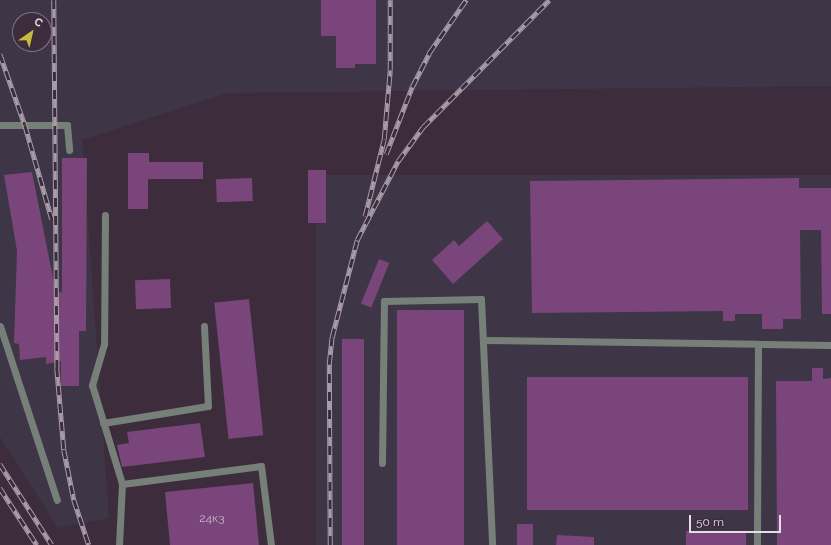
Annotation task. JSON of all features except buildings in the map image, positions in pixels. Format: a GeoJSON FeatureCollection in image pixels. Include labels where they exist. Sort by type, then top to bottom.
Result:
{"type":"FeatureCollection","features":[{"type":"Feature","properties":{"kind":"lane"},"geometry":{"type":"LineString","coordinates":[[0,125],[67,125],[69,150]]}},
{"type":"Feature","properties":{"kind":"lane"},"geometry":{"type":"LineString","coordinates":[[105,215],[104,344],[92,385],[122,484],[118,545]]}},
{"type":"Feature","properties":{"kind":"lane"},"geometry":{"type":"LineString","coordinates":[[382,463],[384,301],[482,299],[492,545]]}},
{"type":"Feature","properties":{"kind":"lane"},"geometry":{"type":"LineString","coordinates":[[0,326],[57,500]]}},
{"type":"Feature","properties":{"kind":"lane"},"geometry":{"type":"LineString","coordinates":[[103,422],[208,406],[204,326]]}},
{"type":"Feature","properties":{"kind":"lane"},"geometry":{"type":"LineString","coordinates":[[483,340],[831,345]]}},
{"type":"Feature","properties":{"kind":"lane"},"geometry":{"type":"LineString","coordinates":[[757,545],[758,344]]}},
{"type":"Feature","properties":{"kind":"lane"},"geometry":{"type":"LineString","coordinates":[[122,484],[261,466],[271,545]]}},
{"type":"Feature","properties":{"kind":"shaded area"},"geometry":{"type":"Polygon","coordinates":[[[0,0],[831,0],[831,86],[227,93],[82,140],[109,518],[58,528],[0,437],[0,0]]]}},
{"type":"Feature","properties":{"kind":"shaded area"},"geometry":{"type":"Polygon","coordinates":[[[316,175],[831,175],[831,545],[316,545],[316,175]]]}},
{"type":"Feature","properties":{"kind":"railway"},"geometry":{"type":"LineString","coordinates":[[54,0],[57,368],[64,450],[74,500],[89,545]]}},
{"type":"Feature","properties":{"kind":"railway"},"geometry":{"type":"LineString","coordinates":[[365,216],[384,139],[390,70],[390,0]]}},
{"type":"Feature","properties":{"kind":"railway"},"geometry":{"type":"LineString","coordinates":[[386,154],[412,87],[429,53],[466,0]]}},
{"type":"Feature","properties":{"kind":"railway"},"geometry":{"type":"LineString","coordinates":[[330,545],[329,364],[332,337],[357,240],[398,161],[423,127],[549,0]]}},
{"type":"Feature","properties":{"kind":"railway"},"geometry":{"type":"LineString","coordinates":[[0,54],[25,125],[52,219]]}},
{"type":"Feature","properties":{"kind":"railway"},"geometry":{"type":"LineString","coordinates":[[0,464],[52,545]]}},
{"type":"Feature","properties":{"kind":"railway"},"geometry":{"type":"LineString","coordinates":[[0,488],[37,545]]}}]}
